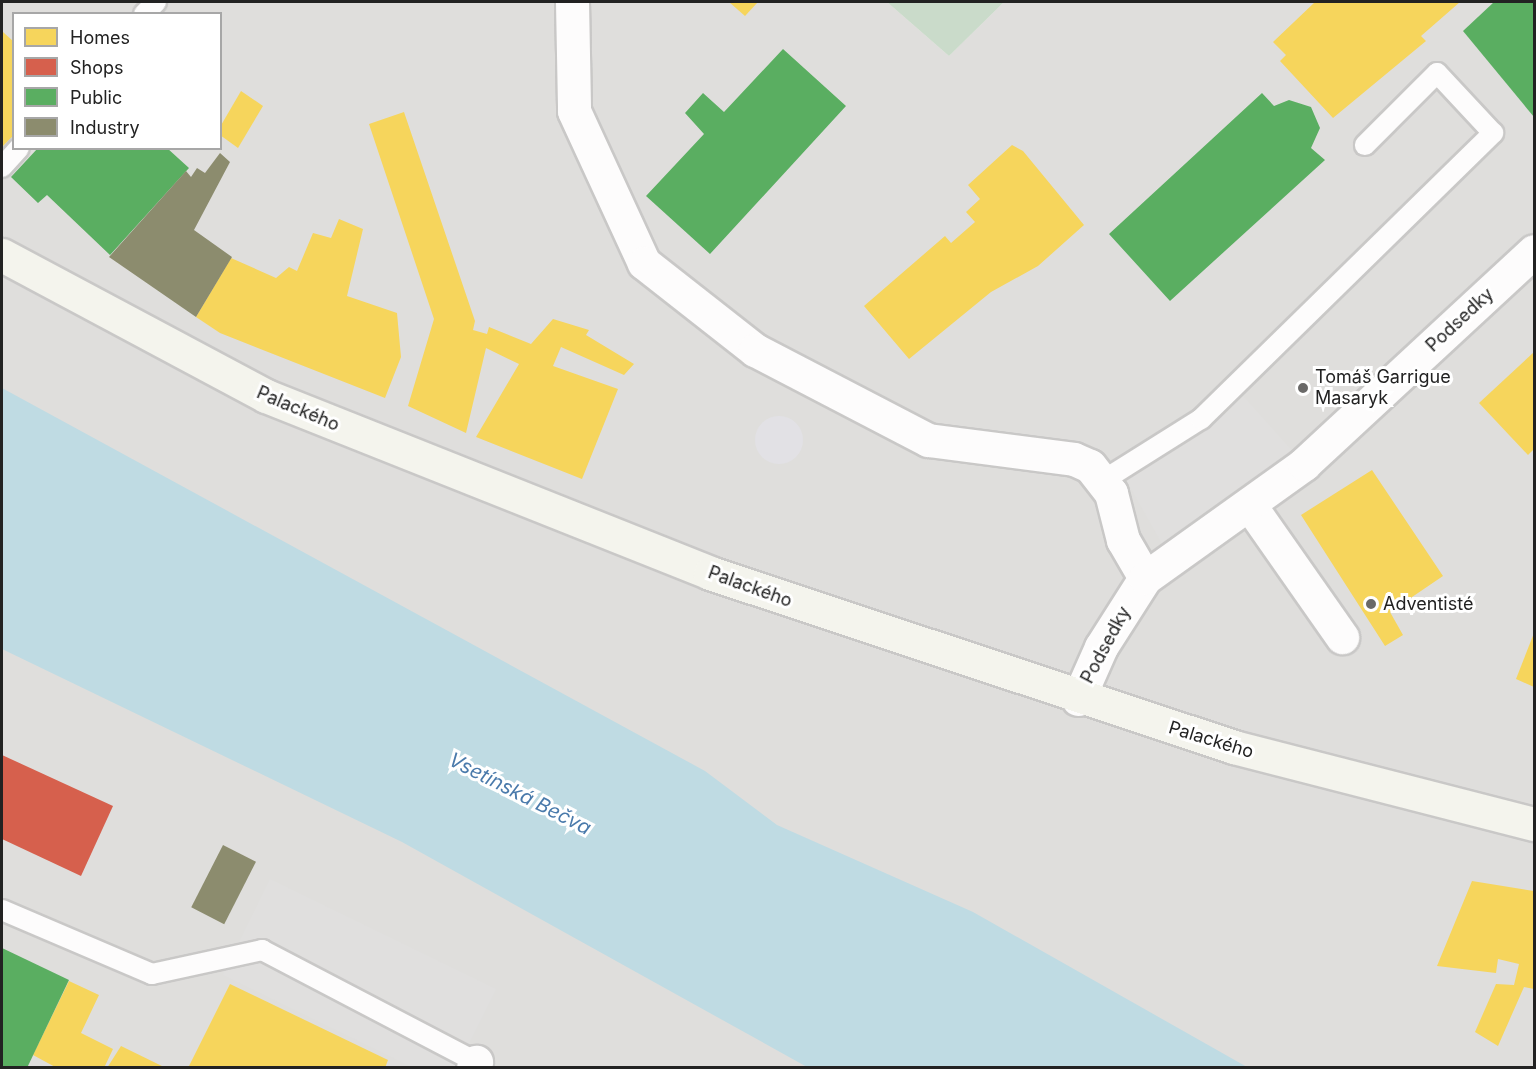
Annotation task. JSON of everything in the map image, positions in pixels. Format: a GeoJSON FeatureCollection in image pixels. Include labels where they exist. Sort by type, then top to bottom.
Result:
{"type":"FeatureCollection","features":[{"type":"Feature","properties":{"kind":"street"},"geometry":{"type":"LineString","coordinates":[[572,2],[574,111],[644,263],[755,350],[878,417],[957,447],[1074,459],[1104,480],[1123,540],[1145,578]]}},
{"type":"Feature","properties":{"kind":"street","name":"Podsedky"},"geometry":{"type":"LineString","coordinates":[[1078,699],[1101,647],[1145,578],[1251,507],[1534,251]]}},
{"type":"Feature","properties":{"kind":"street","name":"Palackého"},"geometry":{"type":"LineString","coordinates":[[2,255],[199,364],[382,446],[710,573],[1078,699],[1340,778],[1534,824]]}},
{"type":"Feature","properties":{"kind":"street"},"geometry":{"type":"LineString","coordinates":[[1251,507],[1342,637]]}},
{"type":"Feature","properties":{"kind":"lane"},"geometry":{"type":"LineString","coordinates":[[1104,480],[1201,419],[1493,133],[1437,74],[1365,145]]}},
{"type":"Feature","properties":{"kind":"lane"},"geometry":{"type":"LineString","coordinates":[[2,167],[17,150]]}},
{"type":"Feature","properties":{"kind":"lane"},"geometry":{"type":"LineString","coordinates":[[2,910],[152,974],[262,950],[475,1065]]}},
{"type":"Feature","properties":{"kind":"shaded area"},"geometry":{"type":"Polygon","coordinates":[[[2,2],[887,2],[949,56],[1004,2],[1534,2],[1534,1067],[2,1068],[2,2]]]}},
{"type":"Feature","properties":{"kind":"shaded area"},"geometry":{"type":"Polygon","coordinates":[[[1235,387],[1304,464],[1170,558],[1121,471],[1235,387]]]}},
{"type":"Feature","properties":{"kind":"shaded area"},"geometry":{"type":"Polygon","coordinates":[[[774,416],[784,416],[796,423],[803,435],[803,445],[796,457],[784,464],[774,464],[759,453],[755,445],[755,435],[766,420],[774,416]]]}},
{"type":"Feature","properties":{"kind":"shaded area"},"geometry":{"type":"Polygon","coordinates":[[[270,879],[496,989],[457,1067],[412,1067],[223,975],[270,879]]]}},
{"type":"Feature","properties":{"kind":"green space"},"geometry":{"type":"Polygon","coordinates":[[[887,2],[1004,2],[949,56],[887,2]]]}},
{"type":"Feature","properties":{"kind":"water","name":"Vsetínská Bečva"},"geometry":{"type":"Polygon","coordinates":[[[2,388],[705,771],[777,825],[973,912],[1247,1067],[807,1067],[402,842],[2,649],[2,388]]]}},
{"type":"Feature","properties":{"kind":"building: Homes"},"geometry":{"type":"Polygon","coordinates":[[[729,2],[758,2],[745,16],[729,2]]]}},
{"type":"Feature","properties":{"kind":"building: Homes"},"geometry":{"type":"Polygon","coordinates":[[[1315,2],[1460,2],[1421,36],[1426,41],[1333,118],[1280,61],[1286,55],[1273,42],[1315,2]]]}},
{"type":"Feature","properties":{"kind":"building: Homes"},"geometry":{"type":"Polygon","coordinates":[[[3,32],[12,40],[12,137],[2,147],[3,32]]]}},
{"type":"Feature","properties":{"kind":"building: Homes"},"geometry":{"type":"Polygon","coordinates":[[[241,91],[263,106],[238,148],[222,136],[222,124],[241,91]]]}},
{"type":"Feature","properties":{"kind":"building: Homes"},"geometry":{"type":"Polygon","coordinates":[[[404,112],[475,321],[473,330],[487,334],[489,327],[531,344],[553,319],[589,330],[586,335],[634,364],[624,375],[561,347],[553,366],[618,389],[582,479],[476,437],[519,364],[486,348],[466,433],[408,406],[434,319],[369,124],[404,112]]]}},
{"type":"Feature","properties":{"kind":"building: Homes"},"geometry":{"type":"Polygon","coordinates":[[[1012,145],[1023,151],[1084,225],[1038,266],[991,292],[909,359],[864,306],[945,236],[951,243],[975,222],[966,212],[980,199],[968,185],[1012,145]]]}},
{"type":"Feature","properties":{"kind":"building: Homes"},"geometry":{"type":"Polygon","coordinates":[[[339,219],[363,229],[347,296],[397,313],[401,357],[385,398],[220,333],[196,317],[231,258],[276,278],[289,267],[297,271],[313,233],[331,238],[339,219]]]}},
{"type":"Feature","properties":{"kind":"building: Homes"},"geometry":{"type":"Polygon","coordinates":[[[1534,352],[1534,449],[1528,455],[1479,403],[1534,352]]]}},
{"type":"Feature","properties":{"kind":"building: Homes"},"geometry":{"type":"Polygon","coordinates":[[[1372,470],[1443,576],[1390,612],[1403,635],[1385,646],[1301,515],[1372,470]]]}},
{"type":"Feature","properties":{"kind":"building: Homes"},"geometry":{"type":"Polygon","coordinates":[[[1534,633],[1534,687],[1516,679],[1534,633]]]}},
{"type":"Feature","properties":{"kind":"building: Homes"},"geometry":{"type":"Polygon","coordinates":[[[1472,881],[1534,891],[1534,989],[1524,987],[1498,1046],[1475,1032],[1496,984],[1514,985],[1519,964],[1498,959],[1496,973],[1437,966],[1472,881]]]}},
{"type":"Feature","properties":{"kind":"building: Homes"},"geometry":{"type":"Polygon","coordinates":[[[69,981],[99,995],[81,1033],[113,1049],[104,1068],[57,1068],[33,1055],[69,981]]]}},
{"type":"Feature","properties":{"kind":"building: Homes"},"geometry":{"type":"Polygon","coordinates":[[[230,984],[388,1060],[385,1068],[188,1068],[230,984]]]}},
{"type":"Feature","properties":{"kind":"building: Homes"},"geometry":{"type":"Polygon","coordinates":[[[121,1046],[166,1068],[107,1068],[121,1046]]]}},
{"type":"Feature","properties":{"kind":"building: Shops"},"geometry":{"type":"Polygon","coordinates":[[[2,755],[113,806],[81,876],[2,839],[2,755]]]}},
{"type":"Feature","properties":{"kind":"building: Public"},"geometry":{"type":"Polygon","coordinates":[[[1494,2],[1534,2],[1534,117],[1463,31],[1494,2]]]}},
{"type":"Feature","properties":{"kind":"building: Public"},"geometry":{"type":"Polygon","coordinates":[[[783,49],[846,106],[710,254],[646,196],[704,134],[685,113],[703,93],[724,112],[783,49]]]}},
{"type":"Feature","properties":{"kind":"building: Public"},"geometry":{"type":"Polygon","coordinates":[[[1262,93],[1274,106],[1289,100],[1311,107],[1320,128],[1311,148],[1325,160],[1170,301],[1109,234],[1262,93]]]}},
{"type":"Feature","properties":{"kind":"building: Public"},"geometry":{"type":"Polygon","coordinates":[[[36,150],[169,150],[189,168],[110,255],[47,195],[38,203],[11,177],[36,150]]]}},
{"type":"Feature","properties":{"kind":"building: Public"},"geometry":{"type":"Polygon","coordinates":[[[2,948],[69,980],[27,1068],[2,1068],[2,948]]]}},
{"type":"Feature","properties":{"kind":"building: Industry"},"geometry":{"type":"Polygon","coordinates":[[[220,153],[230,162],[194,230],[232,257],[196,317],[109,257],[186,171],[191,177],[197,168],[205,173],[220,153]]]}},
{"type":"Feature","properties":{"kind":"building: Industry"},"geometry":{"type":"Polygon","coordinates":[[[223,845],[256,862],[224,924],[191,907],[223,845]]]}},
{"type":"Feature","properties":{"kind":"place","name":"Tomáš Garrigue Masaryk"},"geometry":{"type":"Point","coordinates":[1303,388]}},
{"type":"Feature","properties":{"kind":"place","name":"Adventisté"},"geometry":{"type":"Point","coordinates":[1371,604]}}]}
